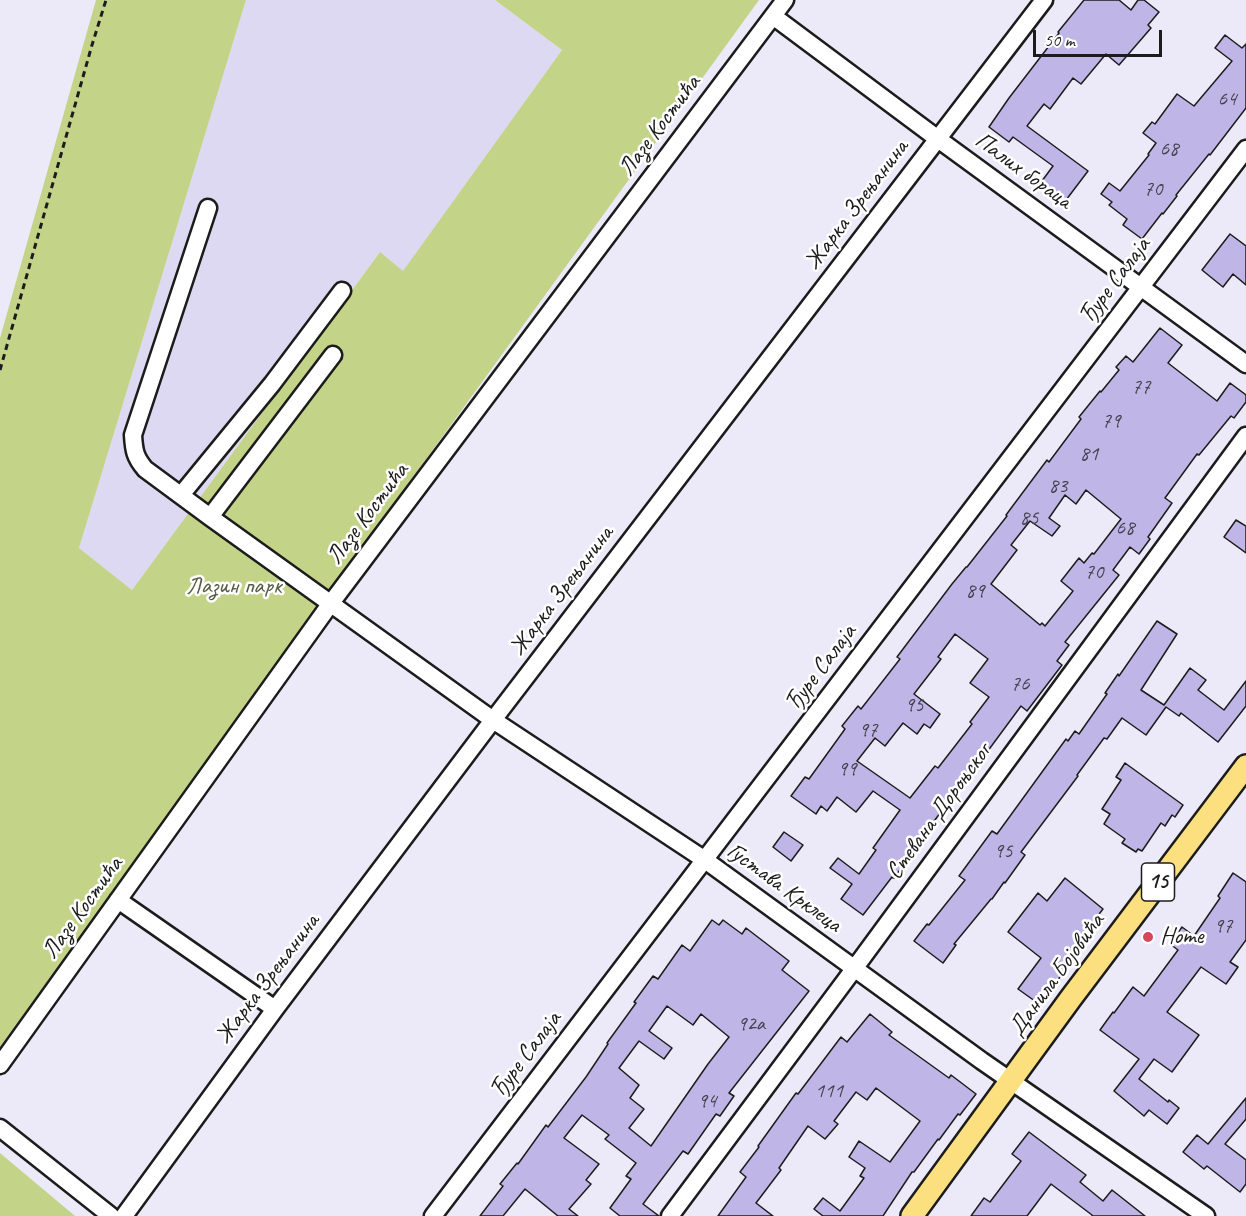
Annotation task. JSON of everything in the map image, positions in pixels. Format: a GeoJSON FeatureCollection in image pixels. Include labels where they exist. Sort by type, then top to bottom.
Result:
{"type":"FeatureCollection","features":[{"type":"Feature","properties":{"kind":"main road","name":"Данила Бојовића"},"geometry":{"type":"LineString","coordinates":[[912,1216],[1071,998],[1246,766]]}},
{"type":"Feature","properties":{"kind":"street","name":"Лазе Костића"},"geometry":{"type":"LineString","coordinates":[[0,1065],[331,603],[785,0]]}},
{"type":"Feature","properties":{"kind":"street","name":"Жарка Зрењанина"},"geometry":{"type":"LineString","coordinates":[[124,1216],[275,1009],[493,720],[1044,0]]}},
{"type":"Feature","properties":{"kind":"street","name":"Палих бораца"},"geometry":{"type":"LineString","coordinates":[[773,16],[1246,364]]}},
{"type":"Feature","properties":{"kind":"street","name":"Ђуре Салаја"},"geometry":{"type":"LineString","coordinates":[[433,1216],[1246,149]]}},
{"type":"Feature","properties":{"kind":"street","name":"Густава Крклеца"},"geometry":{"type":"LineString","coordinates":[[208,208],[133,435],[137,459],[145,468],[493,720],[705,860],[1011,1081],[1206,1216]]}},
{"type":"Feature","properties":{"kind":"street"},"geometry":{"type":"LineString","coordinates":[[181,495],[272,384],[342,291]]}},
{"type":"Feature","properties":{"kind":"street"},"geometry":{"type":"LineString","coordinates":[[210,517],[333,355]]}},
{"type":"Feature","properties":{"kind":"street","name":"Стевана Дороњског"},"geometry":{"type":"LineString","coordinates":[[670,1216],[1246,436]]}},
{"type":"Feature","properties":{"kind":"street"},"geometry":{"type":"LineString","coordinates":[[118,900],[275,1009]]}},
{"type":"Feature","properties":{"kind":"street"},"geometry":{"type":"LineString","coordinates":[[0,1128],[111,1216]]}},
{"type":"Feature","properties":{"kind":"path"},"geometry":{"type":"LineString","coordinates":[[0,370],[106,0]]}},
{"type":"Feature","properties":{"kind":"shaded area"},"geometry":{"type":"Polygon","coordinates":[[[246,0],[495,0],[562,50],[403,272],[379,253],[132,590],[79,548],[246,0]]]}},
{"type":"Feature","properties":{"kind":"green space","name":"Лазин парк"},"geometry":{"type":"Polygon","coordinates":[[[96,0],[246,0],[79,548],[132,590],[380,252],[403,271],[562,50],[495,0],[759,0],[0,1047],[0,338],[96,0]]]}},
{"type":"Feature","properties":{"kind":"green space"},"geometry":{"type":"Polygon","coordinates":[[[0,1153],[75,1216],[0,1216],[0,1153]]]}},
{"type":"Feature","properties":{"kind":"building"},"geometry":{"type":"Polygon","coordinates":[[[1084,0],[1119,0],[1131,10],[1138,0],[1144,0],[1159,12],[1148,25],[1151,28],[1119,65],[1106,54],[1081,84],[1073,78],[1050,109],[1044,104],[1027,126],[1088,171],[1063,204],[1039,185],[1053,166],[1013,137],[1009,142],[989,127],[1084,0]]]}},
{"type":"Feature","properties":{"kind":"building"},"geometry":{"type":"Polygon","coordinates":[[[1225,35],[1242,48],[1246,44],[1246,108],[1142,239],[1123,225],[1127,219],[1109,205],[1112,202],[1101,194],[1109,183],[1120,191],[1149,155],[1156,143],[1143,133],[1152,122],[1155,124],[1177,94],[1194,106],[1232,61],[1215,48],[1225,35]]]}},
{"type":"Feature","properties":{"kind":"building"},"geometry":{"type":"Polygon","coordinates":[[[1230,234],[1246,246],[1246,285],[1233,274],[1223,287],[1202,270],[1230,234]]]}},
{"type":"Feature","properties":{"kind":"building"},"geometry":{"type":"Polygon","coordinates":[[[1160,328],[1182,345],[1168,363],[1217,401],[1230,383],[1246,395],[1246,402],[1234,418],[1231,416],[1199,455],[1197,454],[1165,498],[1172,503],[1139,554],[1130,547],[1113,570],[1119,575],[1065,642],[1069,645],[1057,661],[1062,665],[1027,711],[1021,706],[894,878],[892,877],[863,915],[841,899],[852,884],[830,868],[838,858],[859,874],[876,850],[873,848],[900,810],[873,791],[856,812],[837,797],[827,811],[821,806],[816,814],[791,796],[805,777],[809,779],[845,729],[842,726],[858,706],[861,709],[900,659],[897,657],[952,584],[1007,516],[1047,460],[1049,462],[1081,419],[1079,417],[1119,370],[1116,367],[1126,356],[1133,362],[1160,328]],[[1086,490],[1076,504],[1065,495],[1049,518],[1060,526],[1052,536],[1030,521],[1011,545],[1017,550],[991,584],[1040,625],[1042,623],[1045,626],[1073,591],[1061,581],[1079,558],[1084,563],[1092,553],[1094,554],[1121,519],[1086,490]],[[955,634],[938,657],[941,659],[914,694],[940,714],[930,728],[924,724],[917,734],[903,723],[885,746],[875,738],[857,761],[910,798],[935,766],[938,768],[972,724],[970,722],[989,697],[970,683],[988,659],[955,634]]]}},
{"type":"Feature","properties":{"kind":"building"},"geometry":{"type":"Polygon","coordinates":[[[1236,520],[1246,526],[1246,553],[1224,537],[1236,520]]]}},
{"type":"Feature","properties":{"kind":"building"},"geometry":{"type":"Polygon","coordinates":[[[1157,621],[1177,634],[1141,690],[1164,705],[1190,668],[1206,680],[1198,690],[1224,710],[1246,681],[1246,706],[1218,742],[1181,713],[1179,716],[1166,707],[1146,735],[1122,718],[1107,739],[1104,738],[1021,852],[1025,855],[1005,883],[954,944],[956,945],[943,963],[914,941],[965,880],[959,876],[992,831],[997,834],[1066,739],[1068,741],[1075,731],[1079,734],[1118,674],[1119,676],[1157,621]]]}},
{"type":"Feature","properties":{"kind":"building"},"geometry":{"type":"Polygon","coordinates":[[[1125,763],[1183,805],[1175,817],[1172,815],[1165,826],[1161,823],[1142,851],[1138,849],[1136,852],[1122,843],[1125,839],[1104,824],[1110,814],[1102,809],[1121,780],[1116,777],[1125,763]]]}},
{"type":"Feature","properties":{"kind":"building"},"geometry":{"type":"Polygon","coordinates":[[[784,832],[803,845],[791,861],[773,847],[784,832]]]}},
{"type":"Feature","properties":{"kind":"building"},"geometry":{"type":"Polygon","coordinates":[[[1233,873],[1246,882],[1246,940],[1230,962],[1238,967],[1226,984],[1201,967],[1167,1012],[1199,1035],[1172,1072],[1154,1059],[1139,1079],[1179,1108],[1167,1124],[1149,1110],[1144,1116],[1114,1091],[1139,1059],[1100,1030],[1133,987],[1144,996],[1178,950],[1170,944],[1182,927],[1194,936],[1220,898],[1218,896],[1233,873]]]}},
{"type":"Feature","properties":{"kind":"building"},"geometry":{"type":"Polygon","coordinates":[[[1065,878],[1103,909],[1086,931],[1092,936],[1039,1004],[1018,989],[1041,958],[1008,932],[1038,893],[1047,901],[1065,878]]]}},
{"type":"Feature","properties":{"kind":"building"},"geometry":{"type":"Polygon","coordinates":[[[712,920],[719,925],[723,920],[742,934],[746,928],[789,961],[782,970],[809,991],[729,1093],[734,1096],[720,1116],[716,1114],[688,1154],[683,1151],[643,1204],[659,1216],[620,1216],[610,1208],[631,1179],[626,1176],[636,1163],[605,1139],[609,1135],[582,1115],[564,1138],[599,1164],[586,1180],[591,1184],[569,1209],[578,1216],[558,1216],[525,1189],[503,1216],[480,1216],[503,1186],[500,1184],[586,1077],[653,976],[658,979],[682,945],[690,951],[712,920]],[[667,1006],[649,1031],[672,1048],[664,1059],[639,1041],[619,1068],[639,1085],[630,1098],[644,1109],[629,1128],[651,1146],[729,1037],[701,1014],[693,1025],[667,1006]]]}},
{"type":"Feature","properties":{"kind":"building"},"geometry":{"type":"Polygon","coordinates":[[[870,1014],[892,1032],[889,1035],[949,1078],[951,1075],[976,1094],[912,1172],[883,1216],[823,1216],[814,1209],[823,1198],[840,1211],[864,1178],[860,1176],[865,1168],[849,1157],[859,1141],[890,1162],[920,1121],[876,1088],[867,1100],[856,1092],[834,1121],[838,1124],[825,1139],[808,1126],[779,1168],[781,1170],[756,1203],[773,1216],[718,1216],[746,1177],[740,1172],[796,1093],[798,1094],[841,1037],[847,1042],[870,1014]]]}},
{"type":"Feature","properties":{"kind":"building"},"geometry":{"type":"Polygon","coordinates":[[[1246,1098],[1246,1119],[1225,1144],[1246,1160],[1246,1184],[1240,1192],[1207,1166],[1204,1169],[1183,1152],[1197,1135],[1208,1144],[1246,1098]]]}},
{"type":"Feature","properties":{"kind":"building"},"geometry":{"type":"Polygon","coordinates":[[[1029,1132],[1086,1175],[1080,1182],[1103,1201],[1112,1190],[1145,1216],[1092,1216],[1051,1184],[1027,1216],[971,1216],[984,1198],[990,1202],[1021,1161],[1012,1154],[1029,1132]]]}},
{"type":"Feature","properties":{"kind":"place","name":"Home"},"geometry":{"type":"Point","coordinates":[1148,937]}}]}
